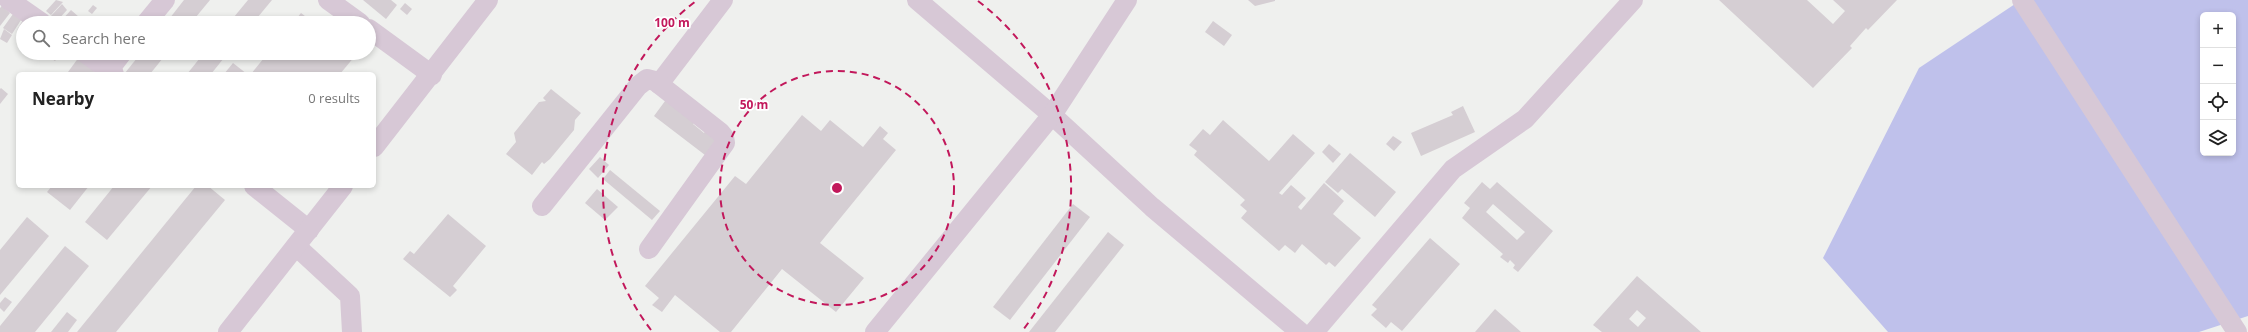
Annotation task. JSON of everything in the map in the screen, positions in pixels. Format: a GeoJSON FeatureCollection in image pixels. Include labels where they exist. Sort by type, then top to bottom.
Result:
{"type":"FeatureCollection","features":[{"type":"Feature","properties":{"kind":"lane"},"geometry":{"type":"LineString","coordinates":[[9,0],[32,16]]}},
{"type":"Feature","properties":{"kind":"lane"},"geometry":{"type":"LineString","coordinates":[[152,16],[165,0]]}},
{"type":"Feature","properties":{"kind":"lane"},"geometry":{"type":"LineString","coordinates":[[328,0],[350,16]]}},
{"type":"Feature","properties":{"kind":"lane"},"geometry":{"type":"LineString","coordinates":[[376,145],[432,75],[488,0]]}},
{"type":"Feature","properties":{"kind":"lane"},"geometry":{"type":"LineString","coordinates":[[659,84],[723,0]]}},
{"type":"Feature","properties":{"kind":"lane"},"geometry":{"type":"LineString","coordinates":[[916,0],[1052,115],[1152,207],[1300,332]]}},
{"type":"Feature","properties":{"kind":"lane"},"geometry":{"type":"LineString","coordinates":[[875,332],[1052,115],[1127,0]]}},
{"type":"Feature","properties":{"kind":"lane"},"geometry":{"type":"LineString","coordinates":[[1314,332],[1453,169],[1525,119],[1633,0]]}},
{"type":"Feature","properties":{"kind":"lane"},"geometry":{"type":"LineString","coordinates":[[2022,0],[2237,332]]}},
{"type":"Feature","properties":{"kind":"lane"},"geometry":{"type":"LineString","coordinates":[[376,34],[432,75]]}},
{"type":"Feature","properties":{"kind":"lane"},"geometry":{"type":"LineString","coordinates":[[95,60],[112,72],[118,60]]}},
{"type":"Feature","properties":{"kind":"lane"},"geometry":{"type":"LineString","coordinates":[[542,206],[638,86],[647,79],[659,84],[720,132],[724,137],[725,143],[649,249]]}},
{"type":"Feature","properties":{"kind":"lane"},"geometry":{"type":"LineString","coordinates":[[256,188],[309,230]]}},
{"type":"Feature","properties":{"kind":"lane"},"geometry":{"type":"LineString","coordinates":[[228,332],[342,188]]}},
{"type":"Feature","properties":{"kind":"lane"},"geometry":{"type":"LineString","coordinates":[[296,246],[350,296],[352,332]]}},
{"type":"Feature","properties":{"kind":"shaded area"},"geometry":{"type":"Polygon","coordinates":[[[2021,0],[2248,0],[2248,316],[2199,332],[1888,332],[1823,258],[1919,68],[2021,0]]]}},
{"type":"Feature","properties":{"kind":"building"},"geometry":{"type":"Polygon","coordinates":[[[56,0],[63,2],[51,15],[46,11],[56,0]]]}},
{"type":"Feature","properties":{"kind":"building"},"geometry":{"type":"Polygon","coordinates":[[[184,0],[210,0],[197,16],[171,16],[184,0]]]}},
{"type":"Feature","properties":{"kind":"building"},"geometry":{"type":"Polygon","coordinates":[[[248,0],[272,0],[259,16],[235,16],[248,0]]]}},
{"type":"Feature","properties":{"kind":"building"},"geometry":{"type":"Polygon","coordinates":[[[363,0],[391,0],[397,5],[386,19],[363,0]]]}},
{"type":"Feature","properties":{"kind":"building"},"geometry":{"type":"Polygon","coordinates":[[[1248,0],[1275,0],[1275,1],[1255,6],[1248,0]]]}},
{"type":"Feature","properties":{"kind":"building"},"geometry":{"type":"Polygon","coordinates":[[[1719,0],[1807,0],[1833,24],[1845,11],[1833,0],[1897,0],[1868,30],[1866,28],[1850,46],[1852,48],[1813,88],[1719,0]]]}},
{"type":"Feature","properties":{"kind":"building"},"geometry":{"type":"Polygon","coordinates":[[[405,3],[412,9],[407,15],[400,9],[405,3]]]}},
{"type":"Feature","properties":{"kind":"building"},"geometry":{"type":"Polygon","coordinates":[[[62,4],[67,10],[62,16],[51,16],[62,4]]]}},
{"type":"Feature","properties":{"kind":"building"},"geometry":{"type":"Polygon","coordinates":[[[93,5],[97,8],[92,14],[88,11],[93,5]]]}},
{"type":"Feature","properties":{"kind":"building"},"geometry":{"type":"Polygon","coordinates":[[[2,6],[10,13],[0,26],[0,8],[2,6]]]}},
{"type":"Feature","properties":{"kind":"building"},"geometry":{"type":"Polygon","coordinates":[[[71,10],[78,16],[65,16],[71,10]]]}},
{"type":"Feature","properties":{"kind":"building"},"geometry":{"type":"Polygon","coordinates":[[[13,14],[16,16],[16,28],[12,34],[3,28],[13,14]]]}},
{"type":"Feature","properties":{"kind":"building"},"geometry":{"type":"Polygon","coordinates":[[[1213,21],[1232,35],[1224,46],[1205,32],[1213,21]]]}},
{"type":"Feature","properties":{"kind":"building"},"geometry":{"type":"Polygon","coordinates":[[[4,29],[12,35],[7,43],[0,39],[4,29]]]}},
{"type":"Feature","properties":{"kind":"building"},"geometry":{"type":"Polygon","coordinates":[[[77,60],[83,60],[96,69],[94,72],[68,72],[77,60]]]}},
{"type":"Feature","properties":{"kind":"building"},"geometry":{"type":"Polygon","coordinates":[[[135,60],[161,60],[152,72],[126,72],[135,60]]]}},
{"type":"Feature","properties":{"kind":"building"},"geometry":{"type":"Polygon","coordinates":[[[198,60],[222,60],[213,72],[189,72],[198,60]]]}},
{"type":"Feature","properties":{"kind":"building"},"geometry":{"type":"Polygon","coordinates":[[[262,60],[352,60],[342,72],[253,72],[262,60]]]}},
{"type":"Feature","properties":{"kind":"building"},"geometry":{"type":"Polygon","coordinates":[[[233,63],[244,72],[226,72],[233,63]]]}},
{"type":"Feature","properties":{"kind":"building"},"geometry":{"type":"Polygon","coordinates":[[[1,88],[8,94],[0,104],[0,89],[1,88]]]}},
{"type":"Feature","properties":{"kind":"building"},"geometry":{"type":"Polygon","coordinates":[[[551,89],[581,113],[575,120],[574,130],[550,159],[544,164],[542,162],[532,175],[506,154],[516,142],[514,133],[539,102],[546,101],[543,98],[551,89]]]}},
{"type":"Feature","properties":{"kind":"building"},"geometry":{"type":"Polygon","coordinates":[[[668,97],[697,119],[693,124],[704,133],[708,127],[720,135],[705,155],[654,116],[668,97]]]}},
{"type":"Feature","properties":{"kind":"building"},"geometry":{"type":"Polygon","coordinates":[[[1463,106],[1475,132],[1421,156],[1411,133],[1453,115],[1451,112],[1463,106]]]}},
{"type":"Feature","properties":{"kind":"building"},"geometry":{"type":"Polygon","coordinates":[[[802,115],[821,131],[830,120],[863,147],[880,126],[888,133],[883,139],[896,150],[820,243],[864,278],[836,312],[782,269],[731,332],[720,332],[675,295],[662,312],[652,305],[659,298],[645,286],[735,176],[746,184],[802,115]]]}},
{"type":"Feature","properties":{"kind":"building"},"geometry":{"type":"Polygon","coordinates":[[[1223,120],[1269,161],[1293,134],[1315,153],[1279,193],[1282,195],[1291,185],[1306,198],[1298,207],[1301,210],[1324,183],[1344,201],[1333,214],[1361,238],[1335,267],[1329,262],[1326,265],[1302,244],[1295,253],[1285,245],[1279,251],[1241,218],[1247,211],[1240,205],[1245,200],[1194,155],[1197,151],[1189,145],[1203,129],[1210,135],[1223,120]]]}},
{"type":"Feature","properties":{"kind":"building"},"geometry":{"type":"Polygon","coordinates":[[[1393,136],[1402,142],[1394,151],[1386,144],[1393,136]]]}},
{"type":"Feature","properties":{"kind":"building"},"geometry":{"type":"Polygon","coordinates":[[[1329,144],[1341,154],[1333,163],[1322,152],[1329,144]]]}},
{"type":"Feature","properties":{"kind":"building"},"geometry":{"type":"Polygon","coordinates":[[[1350,153],[1396,192],[1375,217],[1342,189],[1338,193],[1325,182],[1350,153]]]}},
{"type":"Feature","properties":{"kind":"building"},"geometry":{"type":"Polygon","coordinates":[[[600,157],[609,165],[598,178],[589,169],[600,157]]]}},
{"type":"Feature","properties":{"kind":"building"},"geometry":{"type":"Polygon","coordinates":[[[610,170],[660,211],[652,220],[603,179],[610,170]]]}},
{"type":"Feature","properties":{"kind":"building"},"geometry":{"type":"Polygon","coordinates":[[[1482,182],[1490,189],[1497,182],[1553,231],[1518,272],[1513,268],[1515,265],[1510,260],[1508,263],[1500,257],[1503,254],[1462,218],[1470,208],[1464,203],[1482,182]],[[1493,204],[1486,212],[1517,240],[1525,232],[1493,204]]]}},
{"type":"Feature","properties":{"kind":"building"},"geometry":{"type":"Polygon","coordinates":[[[50,188],[87,188],[70,210],[47,192],[50,188]]]}},
{"type":"Feature","properties":{"kind":"building"},"geometry":{"type":"Polygon","coordinates":[[[112,188],[150,188],[107,240],[85,222],[112,188]]]}},
{"type":"Feature","properties":{"kind":"building"},"geometry":{"type":"Polygon","coordinates":[[[194,188],[210,188],[225,200],[116,332],[77,332],[194,188]]]}},
{"type":"Feature","properties":{"kind":"building"},"geometry":{"type":"Polygon","coordinates":[[[597,189],[618,207],[605,220],[585,203],[597,189]]]}},
{"type":"Feature","properties":{"kind":"building"},"geometry":{"type":"Polygon","coordinates":[[[1073,204],[1090,217],[1010,320],[993,307],[1073,204]]]}},
{"type":"Feature","properties":{"kind":"building"},"geometry":{"type":"Polygon","coordinates":[[[448,214],[486,246],[453,286],[457,290],[450,297],[403,259],[410,251],[414,254],[448,214]]]}},
{"type":"Feature","properties":{"kind":"building"},"geometry":{"type":"Polygon","coordinates":[[[27,217],[49,236],[0,295],[0,250],[27,217]]]}},
{"type":"Feature","properties":{"kind":"building"},"geometry":{"type":"Polygon","coordinates":[[[1108,232],[1124,245],[1055,332],[1029,332],[1108,232]]]}},
{"type":"Feature","properties":{"kind":"building"},"geometry":{"type":"Polygon","coordinates":[[[1430,238],[1460,264],[1402,331],[1391,322],[1386,328],[1371,315],[1377,309],[1372,305],[1430,238]]]}},
{"type":"Feature","properties":{"kind":"building"},"geometry":{"type":"Polygon","coordinates":[[[65,246],[89,266],[35,332],[0,332],[0,326],[65,246]]]}},
{"type":"Feature","properties":{"kind":"building"},"geometry":{"type":"Polygon","coordinates":[[[1637,276],[1701,332],[1602,332],[1593,325],[1637,276]],[[1637,310],[1629,319],[1638,327],[1646,318],[1637,310]]]}},
{"type":"Feature","properties":{"kind":"building"},"geometry":{"type":"Polygon","coordinates":[[[5,297],[12,302],[4,312],[0,308],[0,303],[5,297]]]}},
{"type":"Feature","properties":{"kind":"building"},"geometry":{"type":"Polygon","coordinates":[[[1495,309],[1521,332],[1475,332],[1495,309]]]}},
{"type":"Feature","properties":{"kind":"building"},"geometry":{"type":"Polygon","coordinates":[[[67,312],[77,320],[68,332],[51,332],[67,312]]]}}]}
